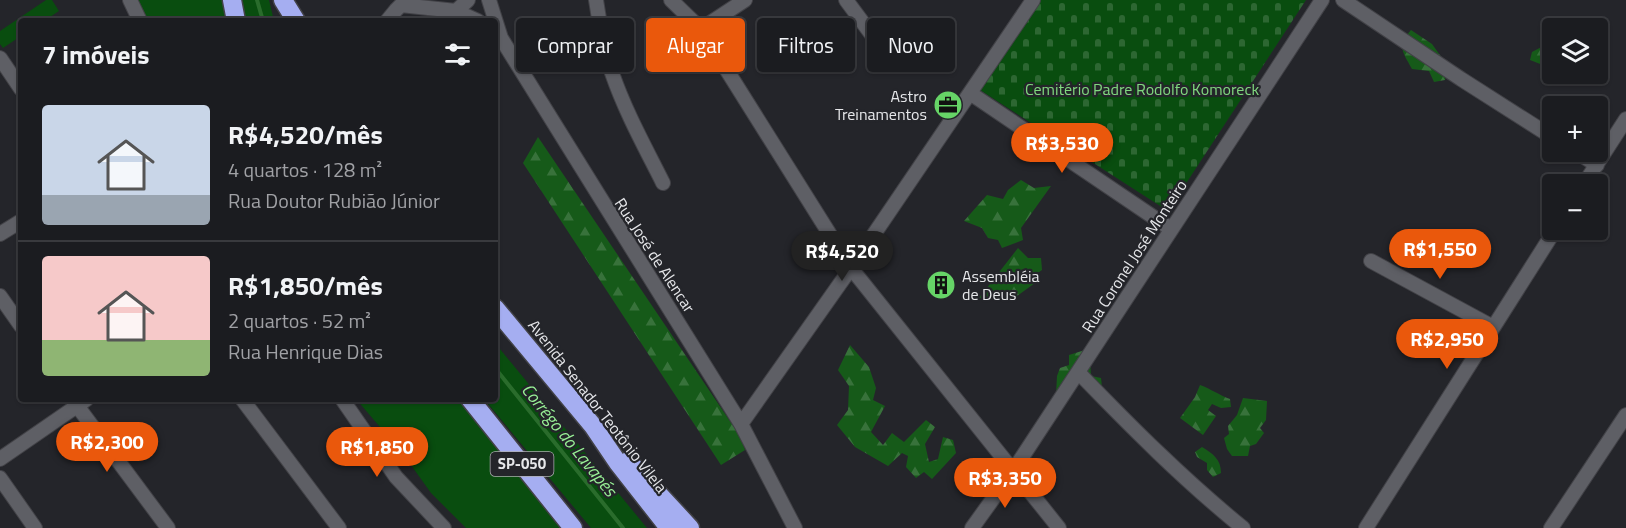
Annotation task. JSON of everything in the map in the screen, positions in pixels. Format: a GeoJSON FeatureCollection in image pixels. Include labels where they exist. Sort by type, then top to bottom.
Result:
{"type":"FeatureCollection","features":[{"type":"Feature","properties":{"kind":"highway"},"geometry":{"type":"LineString","coordinates":[[232,0],[235,18]]}},
{"type":"Feature","properties":{"kind":"highway"},"geometry":{"type":"LineString","coordinates":[[276,0],[281,18]]}},
{"type":"Feature","properties":{"kind":"highway"},"geometry":{"type":"LineString","coordinates":[[283,0],[294,18]]}},
{"type":"Feature","properties":{"kind":"highway","name":"Avenida Senador Teotônio Vilela"},"geometry":{"type":"LineString","coordinates":[[498,312],[593,426],[618,463],[669,528]]}},
{"type":"Feature","properties":{"kind":"highway","name":"SP-050"},"geometry":{"type":"LineString","coordinates":[[472,402],[573,528]]}},
{"type":"Feature","properties":{"kind":"highway"},"geometry":{"type":"LineString","coordinates":[[593,426],[639,471],[690,528]]}},
{"type":"Feature","properties":{"kind":"street"},"geometry":{"type":"LineString","coordinates":[[130,0],[139,18]]}},
{"type":"Feature","properties":{"kind":"street"},"geometry":{"type":"LineString","coordinates":[[381,18],[391,0]]}},
{"type":"Feature","properties":{"kind":"street"},"geometry":{"type":"LineString","coordinates":[[456,11],[468,0]]}},
{"type":"Feature","properties":{"kind":"street","name":"Rua José de Alencar"},"geometry":{"type":"LineString","coordinates":[[489,0],[494,18]]}},
{"type":"Feature","properties":{"kind":"street"},"geometry":{"type":"LineString","coordinates":[[596,0],[611,72],[663,183]]}},
{"type":"Feature","properties":{"kind":"street"},"geometry":{"type":"LineString","coordinates":[[670,0],[689,18]]}},
{"type":"Feature","properties":{"kind":"street"},"geometry":{"type":"LineString","coordinates":[[718,18],[745,0]]}},
{"type":"Feature","properties":{"kind":"street"},"geometry":{"type":"LineString","coordinates":[[846,0],[867,28]]}},
{"type":"Feature","properties":{"kind":"street"},"geometry":{"type":"LineString","coordinates":[[741,424],[851,268],[1033,0]]}},
{"type":"Feature","properties":{"kind":"street","name":"Rua Coronel José Monteiro"},"geometry":{"type":"LineString","coordinates":[[972,528],[1013,471],[1322,0]]}},
{"type":"Feature","properties":{"kind":"street"},"geometry":{"type":"LineString","coordinates":[[1343,0],[1542,131]]}},
{"type":"Feature","properties":{"kind":"street"},"geometry":{"type":"LineString","coordinates":[[389,18],[402,5],[456,11],[471,18]]}},
{"type":"Feature","properties":{"kind":"street","name":"Rua José de Alencar"},"geometry":{"type":"LineString","coordinates":[[498,36],[741,424],[795,528]]}},
{"type":"Feature","properties":{"kind":"street"},"geometry":{"type":"LineString","coordinates":[[0,58],[18,85]]}},
{"type":"Feature","properties":{"kind":"street"},"geometry":{"type":"LineString","coordinates":[[728,72],[851,268],[1059,528]]}},
{"type":"Feature","properties":{"kind":"street"},"geometry":{"type":"LineString","coordinates":[[970,93],[1172,229]]}},
{"type":"Feature","properties":{"kind":"street"},"geometry":{"type":"LineString","coordinates":[[1591,174],[1626,119]]}},
{"type":"Feature","properties":{"kind":"street"},"geometry":{"type":"LineString","coordinates":[[1592,162],[1597,165]]}},
{"type":"Feature","properties":{"kind":"street"},"geometry":{"type":"LineString","coordinates":[[0,234],[18,223]]}},
{"type":"Feature","properties":{"kind":"street"},"geometry":{"type":"LineString","coordinates":[[1366,528],[1549,240]]}},
{"type":"Feature","properties":{"kind":"street"},"geometry":{"type":"LineString","coordinates":[[1371,261],[1493,327]]}},
{"type":"Feature","properties":{"kind":"street"},"geometry":{"type":"LineString","coordinates":[[0,296],[18,322]]}},
{"type":"Feature","properties":{"kind":"street"},"geometry":{"type":"LineString","coordinates":[[1078,372],[1145,442],[1214,505],[1243,528]]}},
{"type":"Feature","properties":{"kind":"street"},"geometry":{"type":"LineString","coordinates":[[0,459],[77,402]]}},
{"type":"Feature","properties":{"kind":"street"},"geometry":{"type":"LineString","coordinates":[[79,402],[168,528]]}},
{"type":"Feature","properties":{"kind":"street"},"geometry":{"type":"LineString","coordinates":[[244,402],[339,528]]}},
{"type":"Feature","properties":{"kind":"street"},"geometry":{"type":"LineString","coordinates":[[344,402],[396,477],[444,528]]}},
{"type":"Feature","properties":{"kind":"street"},"geometry":{"type":"LineString","coordinates":[[1551,528],[1626,415]]}},
{"type":"Feature","properties":{"kind":"street"},"geometry":{"type":"LineString","coordinates":[[0,478],[35,528]]}},
{"type":"Feature","properties":{"kind":"green space"},"geometry":{"type":"Polygon","coordinates":[[[46,0],[52,0],[59,11],[48,18],[19,18],[46,0]]]}},
{"type":"Feature","properties":{"kind":"green space"},"geometry":{"type":"Polygon","coordinates":[[[133,0],[224,0],[228,18],[142,18],[133,0]]]}},
{"type":"Feature","properties":{"kind":"green space"},"geometry":{"type":"Polygon","coordinates":[[[242,0],[269,0],[273,18],[245,18],[242,0]]]}},
{"type":"Feature","properties":{"kind":"green space","name":"Cemitério Padre Rodolfo Komoreck"},"geometry":{"type":"Polygon","coordinates":[[[1040,0],[1306,0],[1168,211],[980,90],[1040,0]]]}},
{"type":"Feature","properties":{"kind":"green space"},"geometry":{"type":"Polygon","coordinates":[[[18,19],[18,38],[3,48],[0,44],[0,31],[18,19]]]}},
{"type":"Feature","properties":{"kind":"green space"},"geometry":{"type":"Polygon","coordinates":[[[1411,30],[1432,44],[1447,65],[1445,80],[1434,82],[1429,71],[1412,69],[1403,49],[1404,40],[1411,30]]]}},
{"type":"Feature","properties":{"kind":"green space"},"geometry":{"type":"Polygon","coordinates":[[[1542,47],[1542,65],[1530,60],[1532,52],[1542,47]]]}},
{"type":"Feature","properties":{"kind":"green space"},"geometry":{"type":"Polygon","coordinates":[[[538,137],[740,436],[745,450],[721,465],[523,163],[538,137]]]}},
{"type":"Feature","properties":{"kind":"green space"},"geometry":{"type":"Polygon","coordinates":[[[1021,180],[1034,188],[1051,186],[1021,228],[1023,240],[1002,248],[998,240],[988,238],[982,228],[964,221],[987,195],[1003,199],[1008,190],[1021,180]]]}},
{"type":"Feature","properties":{"kind":"green space"},"geometry":{"type":"Polygon","coordinates":[[[1018,248],[1028,258],[1041,258],[1042,270],[1036,274],[1035,283],[1013,299],[979,298],[1018,248]]]}},
{"type":"Feature","properties":{"kind":"green space"},"geometry":{"type":"Polygon","coordinates":[[[850,345],[869,367],[876,388],[873,400],[885,406],[871,432],[883,445],[892,433],[904,442],[926,420],[935,427],[925,444],[929,462],[938,459],[943,437],[953,440],[956,453],[932,479],[924,472],[916,478],[906,467],[908,456],[902,453],[888,466],[855,447],[837,425],[848,410],[849,386],[838,370],[850,345]]]}},
{"type":"Feature","properties":{"kind":"green space"},"geometry":{"type":"Polygon","coordinates":[[[498,347],[647,528],[591,528],[486,402],[498,402],[498,347]]]}},
{"type":"Feature","properties":{"kind":"green space"},"geometry":{"type":"Polygon","coordinates":[[[1085,350],[1090,357],[1091,376],[1101,378],[1102,387],[1095,392],[1080,378],[1056,395],[1060,368],[1069,365],[1069,355],[1085,350]]]}},
{"type":"Feature","properties":{"kind":"green space"},"geometry":{"type":"Polygon","coordinates":[[[1200,385],[1230,399],[1231,407],[1221,408],[1212,404],[1208,410],[1216,416],[1203,435],[1180,418],[1195,397],[1200,385]]]}},
{"type":"Feature","properties":{"kind":"green space"},"geometry":{"type":"Polygon","coordinates":[[[1243,398],[1267,401],[1266,420],[1260,428],[1264,433],[1256,444],[1250,446],[1248,456],[1232,456],[1224,438],[1229,434],[1228,426],[1237,415],[1243,398]]]}},
{"type":"Feature","properties":{"kind":"green space"},"geometry":{"type":"Polygon","coordinates":[[[359,402],[462,402],[560,528],[466,528],[431,493],[403,454],[359,402]]]}},
{"type":"Feature","properties":{"kind":"green space"},"geometry":{"type":"Polygon","coordinates":[[[1202,447],[1218,460],[1221,473],[1213,477],[1207,470],[1207,463],[1197,457],[1195,452],[1202,447]]]}},
{"type":"Feature","properties":{"kind":"waterway","name":"Corrégo do Lavapés"},"geometry":{"type":"LineString","coordinates":[[257,0],[262,18]]}},
{"type":"Feature","properties":{"kind":"waterway","name":"Corrégo do Lavapés"},"geometry":{"type":"LineString","coordinates":[[498,372],[623,528]]}},
{"type":"Feature","properties":{"kind":"place","name":"Astro Treinamentos"},"geometry":{"type":"Point","coordinates":[948,105]}},
{"type":"Feature","properties":{"kind":"place","name":"Assembléia de Deus"},"geometry":{"type":"Point","coordinates":[941,285]}}]}
